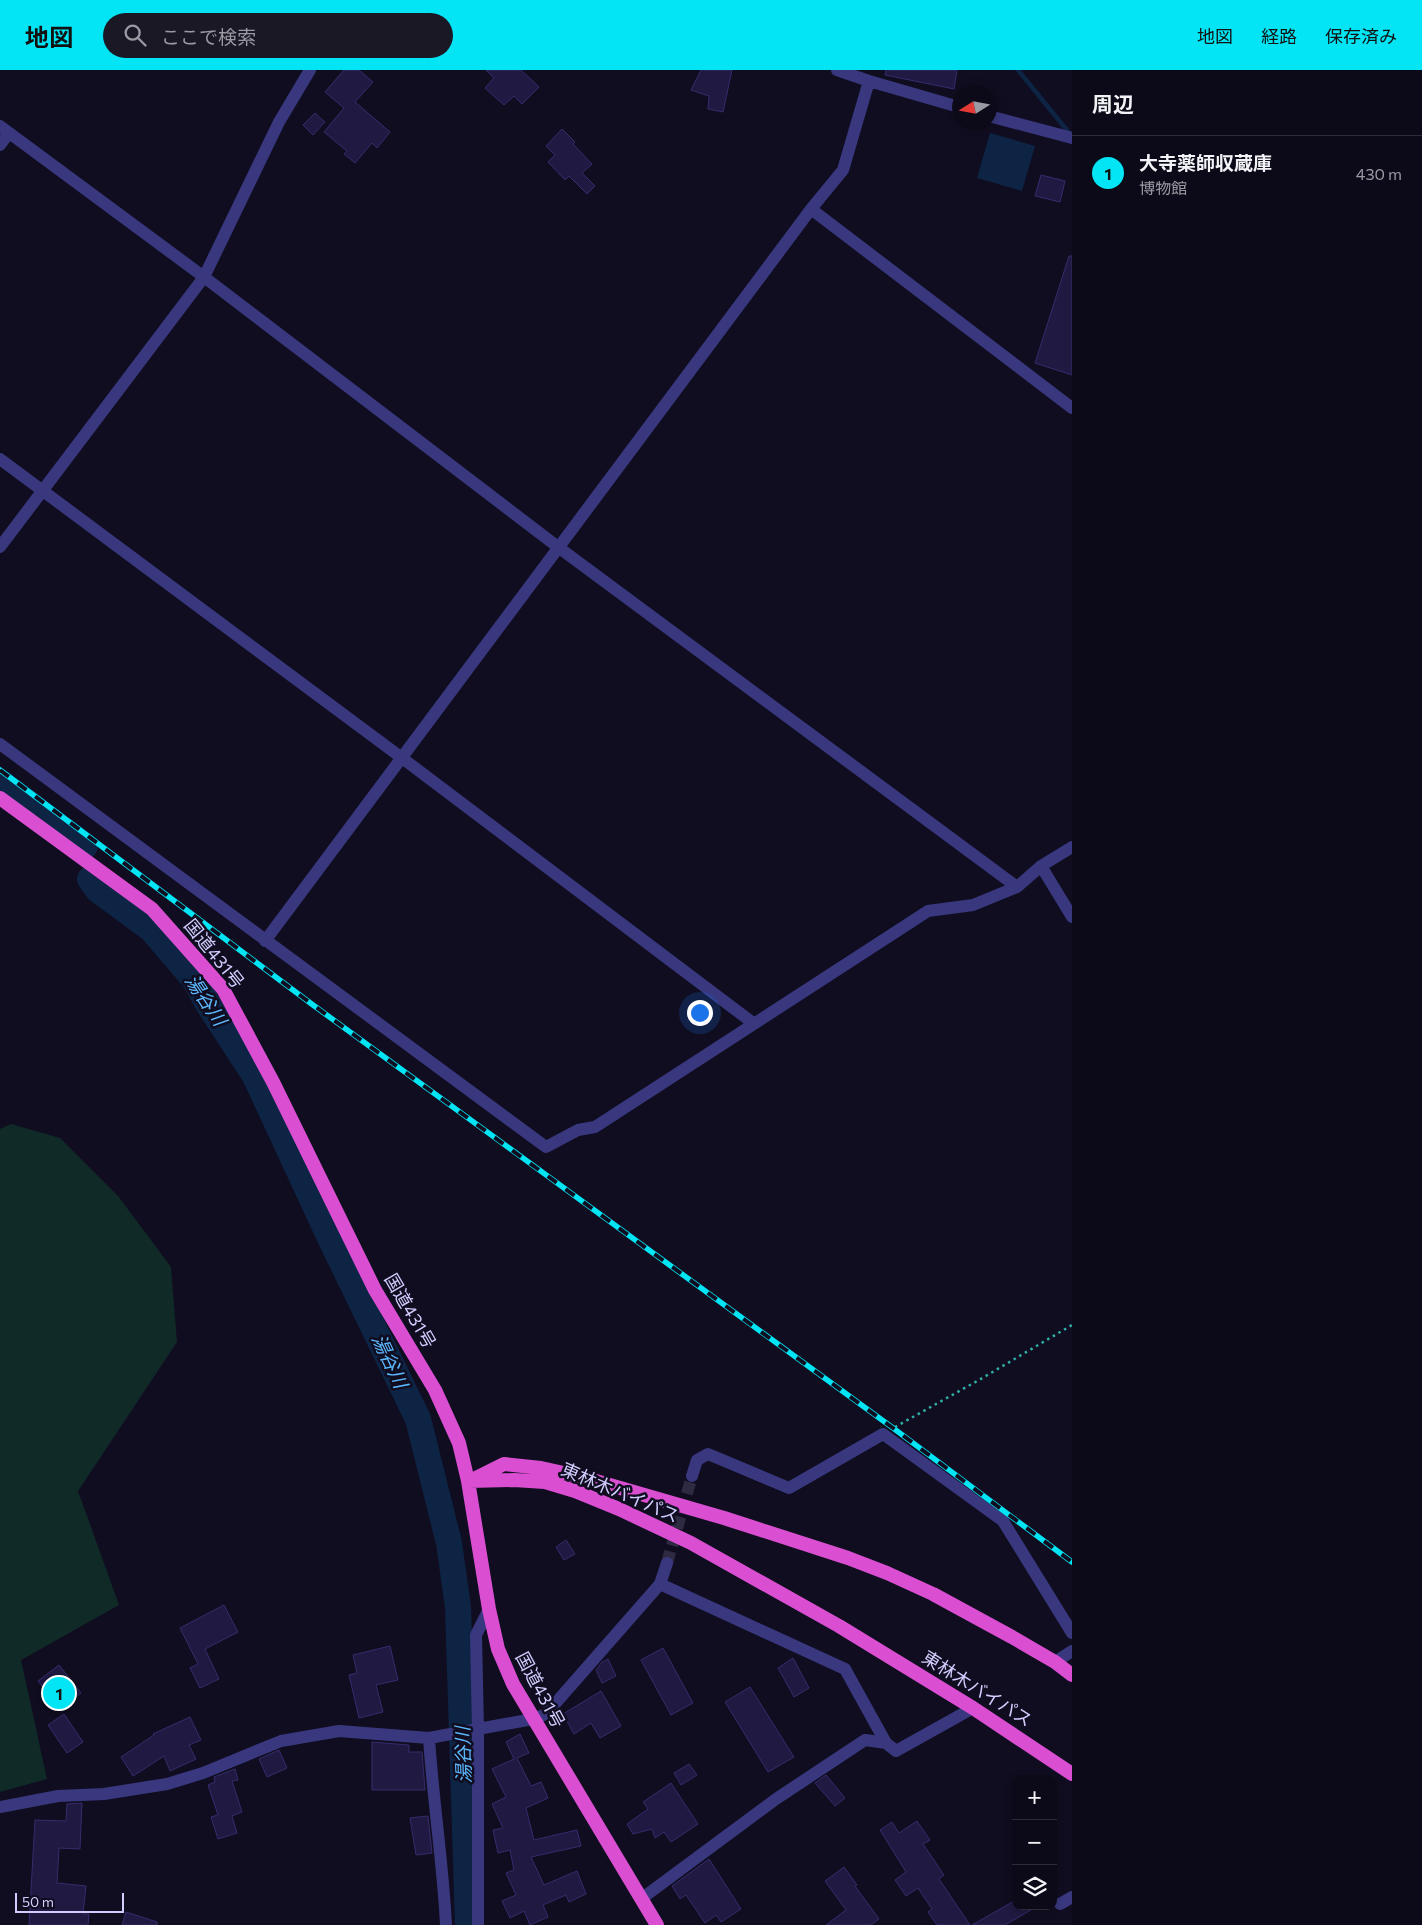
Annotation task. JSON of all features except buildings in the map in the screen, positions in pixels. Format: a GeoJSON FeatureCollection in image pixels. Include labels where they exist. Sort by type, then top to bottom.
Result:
{"type":"FeatureCollection","features":[{"type":"Feature","properties":{"kind":"highway","name":"国道431号"},"geometry":{"type":"LineString","coordinates":[[0,798],[152,909],[223,989],[273,1082],[375,1290],[435,1390],[459,1444],[468,1481],[489,1609],[502,1658],[513,1684],[657,1925]]}},
{"type":"Feature","properties":{"kind":"highway","name":"東林木バイパス"},"geometry":{"type":"LineString","coordinates":[[468,1481],[504,1464],[541,1468],[582,1476],[724,1518],[887,1572],[933,1594],[1055,1662],[1072,1675]]}},
{"type":"Feature","properties":{"kind":"highway","name":"東林木バイパス"},"geometry":{"type":"LineString","coordinates":[[468,1481],[514,1480],[545,1482],[575,1491],[619,1509],[691,1543],[839,1626],[972,1708],[1072,1774]]}},
{"type":"Feature","properties":{"kind":"street"},"geometry":{"type":"LineString","coordinates":[[0,547],[204,277],[279,122],[310,70]]}},
{"type":"Feature","properties":{"kind":"street"},"geometry":{"type":"LineString","coordinates":[[837,70],[952,105]]}},
{"type":"Feature","properties":{"kind":"street"},"geometry":{"type":"LineString","coordinates":[[265,941],[811,209],[843,170],[869,81]]}},
{"type":"Feature","properties":{"kind":"street"},"geometry":{"type":"LineString","coordinates":[[997,118],[1072,138]]}},
{"type":"Feature","properties":{"kind":"street"},"geometry":{"type":"LineString","coordinates":[[0,145],[5,129],[204,277],[558,547],[1017,887]]}},
{"type":"Feature","properties":{"kind":"street"},"geometry":{"type":"LineString","coordinates":[[811,209],[1072,408]]}},
{"type":"Feature","properties":{"kind":"street"},"geometry":{"type":"LineString","coordinates":[[0,459],[402,758],[753,1023]]}},
{"type":"Feature","properties":{"kind":"street"},"geometry":{"type":"LineString","coordinates":[[0,744],[546,1147],[578,1130],[595,1127],[928,911],[974,905],[1017,887],[1041,866],[1072,847]]}},
{"type":"Feature","properties":{"kind":"street"},"geometry":{"type":"LineString","coordinates":[[1041,866],[1072,917]]}},
{"type":"Feature","properties":{"kind":"street"},"geometry":{"type":"LineString","coordinates":[[692,1476],[697,1460],[708,1454],[789,1488],[883,1434],[1003,1521],[1072,1633]]}},
{"type":"Feature","properties":{"kind":"street"},"geometry":{"type":"LineString","coordinates":[[0,1807],[58,1796],[104,1794],[167,1784],[203,1773],[281,1741],[339,1731],[429,1738],[478,1730],[546,1714],[660,1584],[667,1563]]}},
{"type":"Feature","properties":{"kind":"street"},"geometry":{"type":"LineString","coordinates":[[660,1584],[845,1669],[886,1743],[896,1751],[972,1708]]}},
{"type":"Feature","properties":{"kind":"street"},"geometry":{"type":"LineString","coordinates":[[478,1925],[476,1635],[489,1609]]}},
{"type":"Feature","properties":{"kind":"street"},"geometry":{"type":"LineString","coordinates":[[1055,1662],[1072,1651]]}},
{"type":"Feature","properties":{"kind":"street"},"geometry":{"type":"LineString","coordinates":[[429,1738],[432,1787],[444,1880],[446,1925]]}},
{"type":"Feature","properties":{"kind":"street"},"geometry":{"type":"LineString","coordinates":[[641,1899],[776,1799],[865,1740],[886,1743]]}},
{"type":"Feature","properties":{"kind":"street"},"geometry":{"type":"LineString","coordinates":[[1060,1904],[1072,1897]]}},
{"type":"Feature","properties":{"kind":"path"},"geometry":{"type":"LineString","coordinates":[[883,1434],[1072,1325]]}},
{"type":"Feature","properties":{"kind":"green space"},"geometry":{"type":"Polygon","coordinates":[[[11,1124],[60,1138],[118,1196],[171,1267],[177,1342],[78,1491],[119,1605],[21,1660],[47,1779],[0,1792],[0,1129],[11,1124]]]}},
{"type":"Feature","properties":{"kind":"water"},"geometry":{"type":"Polygon","coordinates":[[[990,133],[1035,146],[1022,191],[977,178],[990,133]]]}},
{"type":"Feature","properties":{"kind":"waterway"},"geometry":{"type":"LineString","coordinates":[[1018,70],[1070,134]]}},
{"type":"Feature","properties":{"kind":"waterway","name":"湯谷川"},"geometry":{"type":"LineString","coordinates":[[0,782],[85,846]]}},
{"type":"Feature","properties":{"kind":"waterway","name":"湯谷川"},"geometry":{"type":"LineString","coordinates":[[90,879],[98,890],[151,929],[194,979],[255,1076],[331,1240],[418,1419],[449,1543],[458,1607],[468,1925]]}},
{"type":"Feature","properties":{"kind":"tunnel"},"geometry":{"type":"LineString","coordinates":[[667,1563],[692,1476]]}},
{"type":"Feature","properties":{"kind":"railway"},"geometry":{"type":"LineString","coordinates":[[0,770],[313,1005],[893,1428],[1072,1562]]}},
{"type":"Feature","properties":{"kind":"place","name":"大寺薬師収蔵庫"},"geometry":{"type":"Point","coordinates":[59,1693]}}]}
